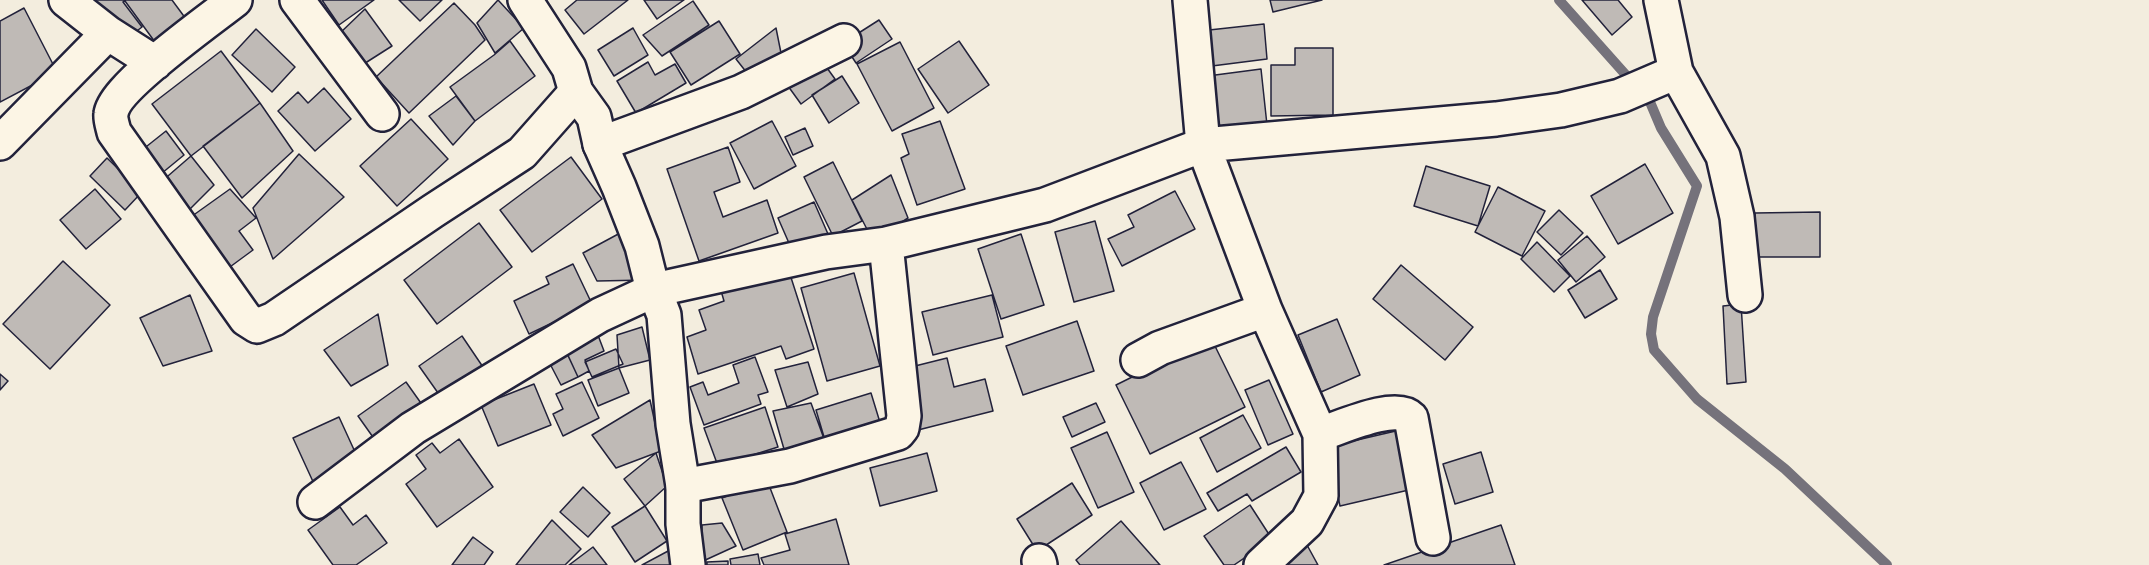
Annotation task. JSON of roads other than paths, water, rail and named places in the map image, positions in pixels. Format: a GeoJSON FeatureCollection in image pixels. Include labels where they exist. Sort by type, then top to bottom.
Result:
{"type":"FeatureCollection","features":[{"type":"Feature","properties":{"kind":"street"},"geometry":{"type":"LineString","coordinates":[[66,0],[108,33],[155,63]]}},
{"type":"Feature","properties":{"kind":"street"},"geometry":{"type":"LineString","coordinates":[[236,0],[155,63],[118,99],[111,114],[114,132],[246,318],[257,326],[274,319],[522,153],[576,92]]}},
{"type":"Feature","properties":{"kind":"street"},"geometry":{"type":"LineString","coordinates":[[297,0],[381,114]]}},
{"type":"Feature","properties":{"kind":"street"},"geometry":{"type":"LineString","coordinates":[[525,0],[569,68],[576,92],[594,117],[600,144],[642,246],[654,290],[664,315],[673,424],[684,486],[683,524],[688,565]]}},
{"type":"Feature","properties":{"kind":"street"},"geometry":{"type":"LineString","coordinates":[[1190,0],[1203,145],[1265,310],[1320,434],[1321,496],[1307,522],[1261,565]]}},
{"type":"Feature","properties":{"kind":"street"},"geometry":{"type":"LineString","coordinates":[[1661,0],[1676,72],[1724,156],[1737,217],[1745,295]]}},
{"type":"Feature","properties":{"kind":"street"},"geometry":{"type":"LineString","coordinates":[[0,143],[108,33]]}},
{"type":"Feature","properties":{"kind":"street"},"geometry":{"type":"LineString","coordinates":[[600,144],[741,92],[844,41]]}},
{"type":"Feature","properties":{"kind":"street"},"geometry":{"type":"LineString","coordinates":[[315,502],[413,428],[600,315],[654,290],[826,252],[886,244],[1045,205],[1203,145],[1496,119],[1560,110],[1620,96],[1676,72]]}},
{"type":"Feature","properties":{"kind":"street"},"geometry":{"type":"LineString","coordinates":[[684,486],[790,466],[898,433],[902,428],[904,416],[886,244]]}},
{"type":"Feature","properties":{"kind":"street"},"geometry":{"type":"LineString","coordinates":[[1138,360],[1160,348],[1265,310]]}},
{"type":"Feature","properties":{"kind":"street"},"geometry":{"type":"LineString","coordinates":[[1320,434],[1390,412],[1408,414],[1411,418],[1433,538]]}},
{"type":"Feature","properties":{"kind":"waterway"},"geometry":{"type":"LineString","coordinates":[[1559,0],[1650,102],[1661,128],[1697,186],[1653,317],[1651,334],[1654,350],[1697,399],[1785,469],[1887,565]]}}]}
